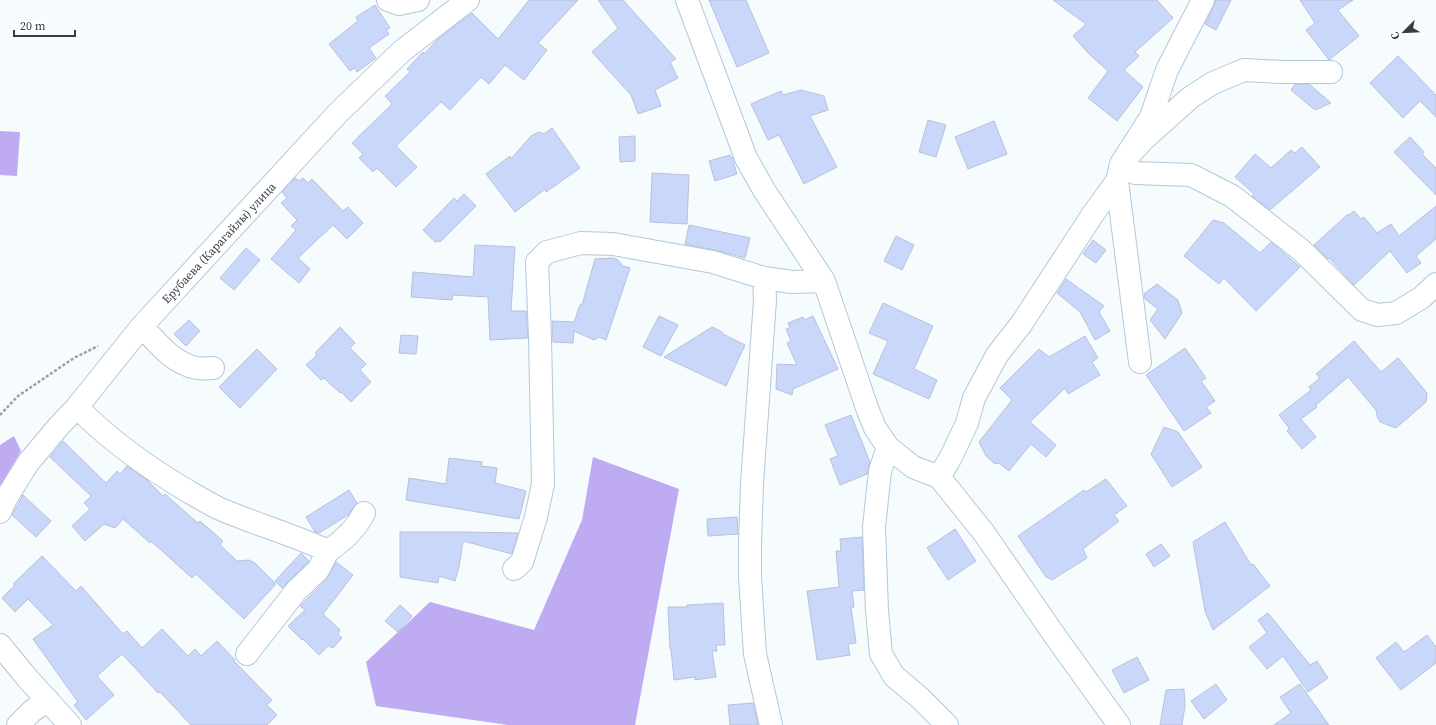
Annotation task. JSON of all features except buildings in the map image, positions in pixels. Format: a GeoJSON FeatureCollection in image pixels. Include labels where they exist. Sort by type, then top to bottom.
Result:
{"type":"FeatureCollection","features":[{"type":"Feature","properties":{"kind":"street"},"geometry":{"type":"LineString","coordinates":[[388,0],[399,4],[411,3],[418,0]]}},
{"type":"Feature","properties":{"kind":"street","name":"Ерубаева (Карагайлы) улица"},"geometry":{"type":"LineString","coordinates":[[0,512],[5,500],[28,463],[77,407],[142,326],[337,114],[402,51],[468,0]]}},
{"type":"Feature","properties":{"kind":"street"},"geometry":{"type":"LineString","coordinates":[[687,0],[746,158],[764,190],[824,281],[875,428],[888,448],[913,467],[939,477],[984,533],[1119,725]]}},
{"type":"Feature","properties":{"kind":"street"},"geometry":{"type":"LineString","coordinates":[[939,477],[951,457],[967,423],[974,398],[997,354],[1022,322],[1093,214],[1119,173],[1151,117],[1167,70],[1202,0]]}},
{"type":"Feature","properties":{"kind":"street"},"geometry":{"type":"LineString","coordinates":[[1140,362],[1119,173],[1144,139],[1191,97],[1213,83],[1244,70],[1331,72]]}},
{"type":"Feature","properties":{"kind":"street"},"geometry":{"type":"LineString","coordinates":[[1119,173],[1191,175],[1232,196],[1302,250],[1362,310],[1378,315],[1396,313],[1421,298],[1436,284]]}},
{"type":"Feature","properties":{"kind":"street"},"geometry":{"type":"LineString","coordinates":[[514,569],[522,562],[536,517],[543,484],[537,262],[547,252],[581,243],[613,244],[713,262],[764,278],[792,282],[824,281]]}},
{"type":"Feature","properties":{"kind":"street"},"geometry":{"type":"LineString","coordinates":[[764,278],[765,300],[752,484],[750,564],[754,654],[771,725]]}},
{"type":"Feature","properties":{"kind":"street"},"geometry":{"type":"LineString","coordinates":[[142,326],[178,361],[197,368],[213,368]]}},
{"type":"Feature","properties":{"kind":"street"},"geometry":{"type":"LineString","coordinates":[[77,407],[90,421],[134,456],[176,484],[217,508],[328,551]]}},
{"type":"Feature","properties":{"kind":"street"},"geometry":{"type":"LineString","coordinates":[[888,448],[880,471],[874,527],[877,611],[881,654],[894,676],[920,698],[947,725]]}},
{"type":"Feature","properties":{"kind":"street"},"geometry":{"type":"LineString","coordinates":[[0,482],[9,475],[22,473]]}},
{"type":"Feature","properties":{"kind":"street"},"geometry":{"type":"LineString","coordinates":[[247,654],[296,592],[318,570],[328,551],[342,541],[359,522],[364,513]]}},
{"type":"Feature","properties":{"kind":"street"},"geometry":{"type":"LineString","coordinates":[[0,645],[70,725]]}},
{"type":"Feature","properties":{"kind":"street"},"geometry":{"type":"LineString","coordinates":[[18,725],[32,711],[48,700]]}},
{"type":"Feature","properties":{"kind":"path"},"geometry":{"type":"LineString","coordinates":[[0,415],[18,396],[74,358],[101,344]]}},
{"type":"Feature","properties":{"kind":"shaded area"},"geometry":{"type":"Polygon","coordinates":[[[0,131],[20,132],[17,176],[0,175],[0,131]]]}},
{"type":"Feature","properties":{"kind":"shaded area"},"geometry":{"type":"Polygon","coordinates":[[[14,436],[21,451],[0,488],[0,445],[14,436]]]}},
{"type":"Feature","properties":{"kind":"shaded area"},"geometry":{"type":"Polygon","coordinates":[[[593,457],[679,489],[635,725],[508,725],[376,706],[366,662],[430,602],[534,630],[582,520],[593,457]]]}}]}
